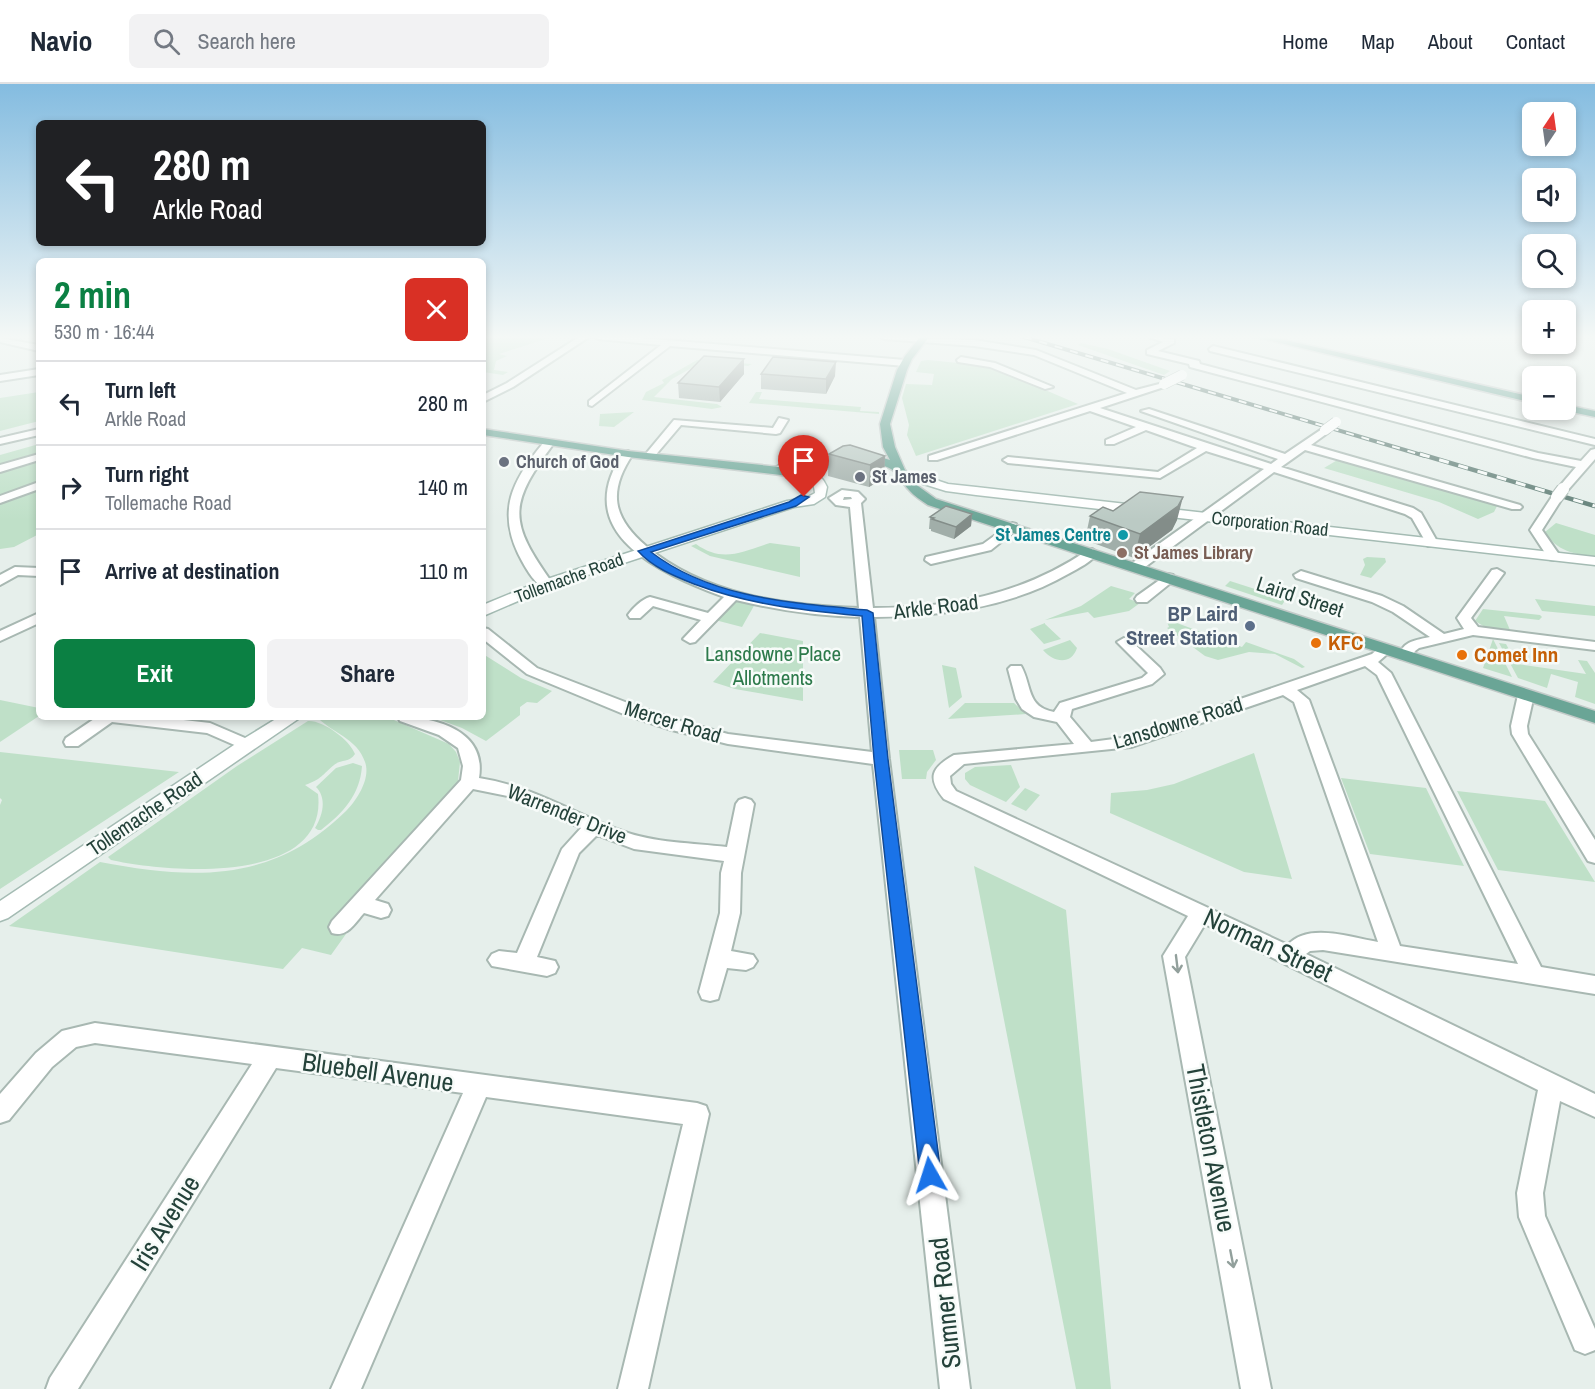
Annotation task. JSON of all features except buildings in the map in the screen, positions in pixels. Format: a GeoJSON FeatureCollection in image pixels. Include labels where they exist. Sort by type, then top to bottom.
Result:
{"type":"FeatureCollection","features":[{"type":"Feature","properties":{"kind":"main road"},"geometry":{"type":"LineString","coordinates":[[894,398],[885,428],[914,489],[923,497],[957,509]]}},
{"type":"Feature","properties":{"kind":"main road"},"geometry":{"type":"LineString","coordinates":[[1576,410],[1595,414]]}},
{"type":"Feature","properties":{"kind":"main road"},"geometry":{"type":"LineString","coordinates":[[486,432],[628,454],[780,470]]}},
{"type":"Feature","properties":{"kind":"main road"},"geometry":{"type":"LineString","coordinates":[[827,465],[847,460],[877,458],[885,454],[898,458],[918,478],[930,495],[957,509]]}},
{"type":"Feature","properties":{"kind":"main road"},"geometry":{"type":"LineString","coordinates":[[804,472],[836,457],[877,458],[892,464],[898,458]]}},
{"type":"Feature","properties":{"kind":"main road","name":"Laird Street"},"geometry":{"type":"LineString","coordinates":[[957,509],[1595,717]]}},
{"type":"Feature","properties":{"kind":"street"},"geometry":{"type":"LineString","coordinates":[[592,403],[598,398]]}},
{"type":"Feature","properties":{"kind":"street"},"geometry":{"type":"LineString","coordinates":[[933,458],[1121,398]]}},
{"type":"Feature","properties":{"kind":"street"},"geometry":{"type":"LineString","coordinates":[[1321,398],[1537,456],[1585,465]]}},
{"type":"Feature","properties":{"kind":"street"},"geometry":{"type":"LineString","coordinates":[[1421,398],[1595,442]]}},
{"type":"Feature","properties":{"kind":"street"},"geometry":{"type":"LineString","coordinates":[[1091,408],[1148,417],[1287,458]]}},
{"type":"Feature","properties":{"kind":"street"},"geometry":{"type":"LineString","coordinates":[[1110,442],[1148,417]]}},
{"type":"Feature","properties":{"kind":"street"},"geometry":{"type":"LineString","coordinates":[[1148,417],[1205,447],[1409,512],[1416,516],[1432,543]]}},
{"type":"Feature","properties":{"kind":"street"},"geometry":{"type":"LineString","coordinates":[[776,432],[783,420]]}},
{"type":"Feature","properties":{"kind":"street"},"geometry":{"type":"LineString","coordinates":[[649,456],[672,422],[789,433]]}},
{"type":"Feature","properties":{"kind":"street"},"geometry":{"type":"LineString","coordinates":[[1136,567],[1336,422]]}},
{"type":"Feature","properties":{"kind":"street"},"geometry":{"type":"LineString","coordinates":[[0,441],[36,433]]}},
{"type":"Feature","properties":{"kind":"street"},"geometry":{"type":"LineString","coordinates":[[546,584],[522,549],[516,534],[513,510],[523,476],[549,443]]}},
{"type":"Feature","properties":{"kind":"street"},"geometry":{"type":"LineString","coordinates":[[1304,446],[1516,507]]}},
{"type":"Feature","properties":{"kind":"street"},"geometry":{"type":"LineString","coordinates":[[1008,460],[1152,475],[1160,474],[1205,447]]}},
{"type":"Feature","properties":{"kind":"street"},"geometry":{"type":"LineString","coordinates":[[1554,556],[1536,530],[1560,493],[1595,452]]}},
{"type":"Feature","properties":{"kind":"street","name":"Arkle Road"},"geometry":{"type":"LineString","coordinates":[[628,454],[613,477],[611,503],[618,524],[643,551],[658,563],[733,595],[782,605],[867,613],[936,610],[1003,597],[1062,574],[1092,553]]}},
{"type":"Feature","properties":{"kind":"street"},"geometry":{"type":"LineString","coordinates":[[0,469],[36,458]]}},
{"type":"Feature","properties":{"kind":"street"},"geometry":{"type":"LineString","coordinates":[[780,470],[817,471],[827,465]]}},
{"type":"Feature","properties":{"kind":"street","name":"Tollemache Road"},"geometry":{"type":"LineString","coordinates":[[486,610],[546,584],[643,551],[792,504],[810,501],[819,496],[822,491],[804,472]]}},
{"type":"Feature","properties":{"kind":"street","name":"Corporation Road"},"geometry":{"type":"LineString","coordinates":[[918,478],[946,487],[1595,561]]}},
{"type":"Feature","properties":{"kind":"street"},"geometry":{"type":"LineString","coordinates":[[0,500],[36,486]]}},
{"type":"Feature","properties":{"kind":"street"},"geometry":{"type":"LineString","coordinates":[[930,495],[932,489],[946,487]]}},
{"type":"Feature","properties":{"kind":"street","name":"Sumner Road"},"geometry":{"type":"LineString","coordinates":[[855,503],[881,759],[955,1389]]}},
{"type":"Feature","properties":{"kind":"street"},"geometry":{"type":"LineString","coordinates":[[931,560],[987,547],[1012,527]]}},
{"type":"Feature","properties":{"kind":"street"},"geometry":{"type":"LineString","coordinates":[[0,581],[28,562]]}},
{"type":"Feature","properties":{"kind":"street"},"geometry":{"type":"LineString","coordinates":[[15,571],[36,572]]}},
{"type":"Feature","properties":{"kind":"street"},"geometry":{"type":"LineString","coordinates":[[1473,631],[1464,618],[1497,573]]}},
{"type":"Feature","properties":{"kind":"street"},"geometry":{"type":"LineString","coordinates":[[1301,575],[1355,592],[1398,609],[1441,638]]}},
{"type":"Feature","properties":{"kind":"street"},"geometry":{"type":"LineString","coordinates":[[1142,599],[1168,578]]}},
{"type":"Feature","properties":{"kind":"street"},"geometry":{"type":"LineString","coordinates":[[1355,592],[1365,578]]}},
{"type":"Feature","properties":{"kind":"street"},"geometry":{"type":"LineString","coordinates":[[690,639],[733,595]]}},
{"type":"Feature","properties":{"kind":"street"},"geometry":{"type":"LineString","coordinates":[[635,615],[650,601],[711,618]]}},
{"type":"Feature","properties":{"kind":"street"},"geometry":{"type":"LineString","coordinates":[[0,637],[36,619]]}},
{"type":"Feature","properties":{"kind":"street"},"geometry":{"type":"LineString","coordinates":[[1406,656],[1409,648],[1414,645],[1473,631],[1595,646]]}},
{"type":"Feature","properties":{"kind":"street","name":"Mercer Road"},"geometry":{"type":"LineString","coordinates":[[486,634],[532,671],[632,711],[678,726],[728,739],[881,759]]}},
{"type":"Feature","properties":{"kind":"street"},"geometry":{"type":"LineString","coordinates":[[1087,748],[1062,718],[1062,711],[1073,702],[1147,681],[1156,674],[1124,642]]}},
{"type":"Feature","properties":{"kind":"street","name":"Lansdowne Road"},"geometry":{"type":"LineString","coordinates":[[942,785],[941,775],[948,766],[960,759],[1131,742],[1367,661],[1377,657],[1386,649]]}},
{"type":"Feature","properties":{"kind":"street"},"geometry":{"type":"LineString","coordinates":[[1367,661],[1383,673],[1534,975]]}},
{"type":"Feature","properties":{"kind":"street"},"geometry":{"type":"LineString","coordinates":[[1016,669],[1023,701],[1028,708],[1043,716],[1062,718]]}},
{"type":"Feature","properties":{"kind":"street"},"geometry":{"type":"LineString","coordinates":[[1287,690],[1301,700],[1365,884],[1392,952]]}},
{"type":"Feature","properties":{"kind":"street"},"geometry":{"type":"LineString","coordinates":[[1526,695],[1519,726],[1520,734],[1595,856]]}},
{"type":"Feature","properties":{"kind":"street"},"geometry":{"type":"LineString","coordinates":[[72,742],[105,720]]}},
{"type":"Feature","properties":{"kind":"street"},"geometry":{"type":"LineString","coordinates":[[161,720],[210,728],[246,745]]}},
{"type":"Feature","properties":{"kind":"street","name":"Tollemache Road"},"geometry":{"type":"LineString","coordinates":[[0,912],[246,745],[287,720]]}},
{"type":"Feature","properties":{"kind":"street"},"geometry":{"type":"LineString","coordinates":[[339,927],[469,783],[474,769],[472,753],[462,741],[413,720]]}},
{"type":"Feature","properties":{"kind":"street","name":"Warrender Drive"},"geometry":{"type":"LineString","coordinates":[[469,783],[506,788],[524,794],[634,842],[735,855]]}},
{"type":"Feature","properties":{"kind":"street","name":"Norman Street"},"geometry":{"type":"LineString","coordinates":[[942,785],[950,795],[1293,957],[1595,1106]]}},
{"type":"Feature","properties":{"kind":"street"},"geometry":{"type":"LineString","coordinates":[[710,992],[730,913],[731,873],[745,804]]}},
{"type":"Feature","properties":{"kind":"street"},"geometry":{"type":"LineString","coordinates":[[524,963],[571,849],[595,826]]}},
{"type":"Feature","properties":{"kind":"street"},"geometry":{"type":"LineString","coordinates":[[359,904],[381,910]]}},
{"type":"Feature","properties":{"kind":"street","name":"Thistleton Avenue"},"geometry":{"type":"LineString","coordinates":[[1200,913],[1174,956],[1256,1389]]}},
{"type":"Feature","properties":{"kind":"street"},"geometry":{"type":"LineString","coordinates":[[1293,957],[1299,946],[1313,942],[1392,952],[1595,985]]}},
{"type":"Feature","properties":{"kind":"street"},"geometry":{"type":"LineString","coordinates":[[718,958],[746,961]]}},
{"type":"Feature","properties":{"kind":"street"},"geometry":{"type":"LineString","coordinates":[[500,960],[547,967]]}},
{"type":"Feature","properties":{"kind":"street","name":"Bluebell Avenue"},"geometry":{"type":"LineString","coordinates":[[0,1112],[44,1060],[70,1038],[95,1033],[697,1114],[633,1389]]}},
{"type":"Feature","properties":{"kind":"street","name":"Iris Avenue"},"geometry":{"type":"LineString","coordinates":[[61,1389],[269,1058]]}},
{"type":"Feature","properties":{"kind":"street"},"geometry":{"type":"LineString","coordinates":[[1551,1084],[1530,1193],[1530,1206],[1532,1217],[1585,1340]]}},
{"type":"Feature","properties":{"kind":"street"},"geometry":{"type":"LineString","coordinates":[[346,1389],[479,1085]]}},
{"type":"Feature","properties":{"kind":"green space"},"geometry":{"type":"Polygon","coordinates":[[[0,398],[36,398],[36,422],[0,431],[0,398]]]}},
{"type":"Feature","properties":{"kind":"green space"},"geometry":{"type":"Polygon","coordinates":[[[643,398],[662,398],[717,404],[722,407],[712,409],[642,400],[643,398]]]}},
{"type":"Feature","properties":{"kind":"green space"},"geometry":{"type":"Polygon","coordinates":[[[752,398],[759,398],[861,407],[860,411],[879,412],[879,414],[749,403],[752,398]]]}},
{"type":"Feature","properties":{"kind":"green space"},"geometry":{"type":"Polygon","coordinates":[[[902,398],[1064,398],[1078,404],[916,456],[907,435],[909,425],[902,398]]]}},
{"type":"Feature","properties":{"kind":"green space"},"geometry":{"type":"Polygon","coordinates":[[[634,412],[614,427],[599,426],[600,414],[634,412]]]}},
{"type":"Feature","properties":{"kind":"green space"},"geometry":{"type":"Polygon","coordinates":[[[36,445],[36,456],[0,466],[0,455],[36,445]]]}},
{"type":"Feature","properties":{"kind":"green space"},"geometry":{"type":"Polygon","coordinates":[[[1339,459],[1498,504],[1494,512],[1478,519],[1439,502],[1324,468],[1339,459]]]}},
{"type":"Feature","properties":{"kind":"green space"},"geometry":{"type":"Polygon","coordinates":[[[36,460],[36,484],[0,497],[0,471],[36,460]]]}},
{"type":"Feature","properties":{"kind":"green space"},"geometry":{"type":"Polygon","coordinates":[[[36,489],[36,536],[14,547],[0,549],[0,504],[36,489]]]}},
{"type":"Feature","properties":{"kind":"green space"},"geometry":{"type":"Polygon","coordinates":[[[1556,523],[1595,535],[1595,557],[1573,553],[1554,544],[1545,532],[1556,523]]]}},
{"type":"Feature","properties":{"kind":"green space"},"geometry":{"type":"Polygon","coordinates":[[[770,543],[800,547],[800,577],[710,556],[691,546],[696,544],[715,553],[732,554],[770,543]]]}},
{"type":"Feature","properties":{"kind":"green space"},"geometry":{"type":"Polygon","coordinates":[[[1367,557],[1385,558],[1386,562],[1371,578],[1360,575],[1365,565],[1363,559],[1367,557]]]}},
{"type":"Feature","properties":{"kind":"green space"},"geometry":{"type":"Polygon","coordinates":[[[1230,581],[1286,599],[1282,605],[1225,586],[1230,581]]]}},
{"type":"Feature","properties":{"kind":"green space"},"geometry":{"type":"Polygon","coordinates":[[[1111,586],[1135,593],[1129,599],[1140,603],[1129,611],[1094,618],[1088,612],[1045,620],[1081,606],[1111,586]]]}},
{"type":"Feature","properties":{"kind":"green space"},"geometry":{"type":"Polygon","coordinates":[[[1535,599],[1595,606],[1595,616],[1542,611],[1535,599]]]}},
{"type":"Feature","properties":{"kind":"green space"},"geometry":{"type":"Polygon","coordinates":[[[737,601],[755,604],[742,627],[715,620],[737,601]]]}},
{"type":"Feature","properties":{"kind":"green space"},"geometry":{"type":"Polygon","coordinates":[[[1483,609],[1542,617],[1539,620],[1504,616],[1510,630],[1485,627],[1475,621],[1483,609]]]}},
{"type":"Feature","properties":{"kind":"green space"},"geometry":{"type":"Polygon","coordinates":[[[1166,619],[1242,647],[1246,642],[1294,659],[1305,667],[1302,668],[1275,654],[1249,652],[1218,660],[1205,656],[1167,628],[1169,627],[1166,619]]]}},
{"type":"Feature","properties":{"kind":"green space"},"geometry":{"type":"Polygon","coordinates":[[[1045,623],[1061,639],[1044,644],[1030,629],[1045,623]]]}},
{"type":"Feature","properties":{"kind":"green space","name":"Lansdowne Place Allotments"},"geometry":{"type":"Polygon","coordinates":[[[760,633],[803,641],[803,701],[735,689],[713,682],[760,633]]]}},
{"type":"Feature","properties":{"kind":"green space"},"geometry":{"type":"Polygon","coordinates":[[[1493,639],[1512,677],[1483,668],[1493,639]]]}},
{"type":"Feature","properties":{"kind":"green space"},"geometry":{"type":"Polygon","coordinates":[[[1070,640],[1077,648],[1071,658],[1066,660],[1052,657],[1043,650],[1070,640]]]}},
{"type":"Feature","properties":{"kind":"green space"},"geometry":{"type":"Polygon","coordinates":[[[1499,643],[1506,644],[1517,664],[1586,674],[1578,660],[1587,661],[1595,673],[1595,704],[1575,697],[1578,682],[1551,674],[1547,688],[1518,678],[1499,643]]]}},
{"type":"Feature","properties":{"kind":"green space"},"geometry":{"type":"Polygon","coordinates":[[[486,656],[521,678],[552,691],[537,703],[527,702],[520,707],[520,715],[486,741],[462,728],[440,720],[486,720],[486,656]]]}},
{"type":"Feature","properties":{"kind":"green space"},"geometry":{"type":"Polygon","coordinates":[[[942,665],[956,668],[962,697],[949,708],[942,665]]]}},
{"type":"Feature","properties":{"kind":"green space"},"geometry":{"type":"Polygon","coordinates":[[[0,700],[36,707],[36,718],[0,742],[0,700]]]}},
{"type":"Feature","properties":{"kind":"green space"},"geometry":{"type":"Polygon","coordinates":[[[965,703],[1014,703],[1026,714],[948,719],[965,703]]]}},
{"type":"Feature","properties":{"kind":"green space"},"geometry":{"type":"Polygon","coordinates":[[[320,720],[394,720],[449,744],[456,752],[460,762],[458,781],[330,928],[346,934],[331,955],[302,948],[283,969],[9,926],[100,862],[168,872],[200,873],[231,870],[261,864],[290,852],[318,835],[354,801],[365,782],[366,775],[365,762],[356,747],[320,720]]]}},
{"type":"Feature","properties":{"kind":"green space"},"geometry":{"type":"Polygon","coordinates":[[[308,721],[328,727],[348,743],[355,754],[350,759],[337,763],[318,779],[305,785],[318,794],[314,824],[298,845],[271,859],[238,866],[203,869],[167,868],[111,860],[108,857],[237,766],[308,721]]]}},
{"type":"Feature","properties":{"kind":"green space"},"geometry":{"type":"Polygon","coordinates":[[[899,750],[933,750],[936,760],[927,772],[926,779],[902,779],[899,750]]]}},
{"type":"Feature","properties":{"kind":"green space"},"geometry":{"type":"Polygon","coordinates":[[[0,752],[179,772],[0,889],[0,805],[2,800],[0,798],[0,752]]]}},
{"type":"Feature","properties":{"kind":"green space"},"geometry":{"type":"Polygon","coordinates":[[[1254,753],[1292,879],[1244,872],[1110,813],[1111,793],[1147,790],[1174,784],[1254,753]]]}},
{"type":"Feature","properties":{"kind":"green space"},"geometry":{"type":"Polygon","coordinates":[[[353,763],[362,766],[354,795],[336,817],[318,830],[315,828],[322,812],[323,801],[316,787],[336,768],[353,763]]]}},
{"type":"Feature","properties":{"kind":"green space"},"geometry":{"type":"Polygon","coordinates":[[[1011,765],[1020,787],[1006,802],[970,785],[965,779],[965,773],[975,767],[1011,765]]]}},
{"type":"Feature","properties":{"kind":"green space"},"geometry":{"type":"Polygon","coordinates":[[[1341,778],[1426,788],[1464,866],[1370,854],[1341,778]]]}},
{"type":"Feature","properties":{"kind":"green space"},"geometry":{"type":"Polygon","coordinates":[[[1025,788],[1040,795],[1026,811],[1011,804],[1025,788]]]}},
{"type":"Feature","properties":{"kind":"green space"},"geometry":{"type":"Polygon","coordinates":[[[1457,791],[1545,801],[1595,882],[1498,870],[1457,791]]]}},
{"type":"Feature","properties":{"kind":"green space"},"geometry":{"type":"Polygon","coordinates":[[[974,866],[1066,910],[1111,1389],[1076,1389],[974,866]]]}},
{"type":"Feature","properties":{"kind":"railway"},"geometry":{"type":"LineString","coordinates":[[1229,398],[1425,456]]}},
{"type":"Feature","properties":{"kind":"railway"},"geometry":{"type":"LineString","coordinates":[[1420,454],[1595,506]]}},
{"type":"Feature","properties":{"kind":"place","name":"Church of God"},"geometry":{"type":"Point","coordinates":[504,462]}},
{"type":"Feature","properties":{"kind":"place","name":"St James"},"geometry":{"type":"Point","coordinates":[860,477]}},
{"type":"Feature","properties":{"kind":"place","name":"St James Centre"},"geometry":{"type":"Point","coordinates":[1123,535]}},
{"type":"Feature","properties":{"kind":"place","name":"St James Library"},"geometry":{"type":"Point","coordinates":[1122,553]}},
{"type":"Feature","properties":{"kind":"place","name":"BP Laird Street Station"},"geometry":{"type":"Point","coordinates":[1250,626]}},
{"type":"Feature","properties":{"kind":"place","name":"KFC"},"geometry":{"type":"Point","coordinates":[1316,643]}},
{"type":"Feature","properties":{"kind":"place","name":"Comet Inn"},"geometry":{"type":"Point","coordinates":[1462,655]}},
{"type":"Feature","properties":{"kind":"route"},"geometry":{"type":"LineString","coordinates":[[804,497],[792,504],[643,551],[658,563],[682,575],[733,595],[782,605],[867,613],[881,759],[890,817],[930,1175]]}}]}
